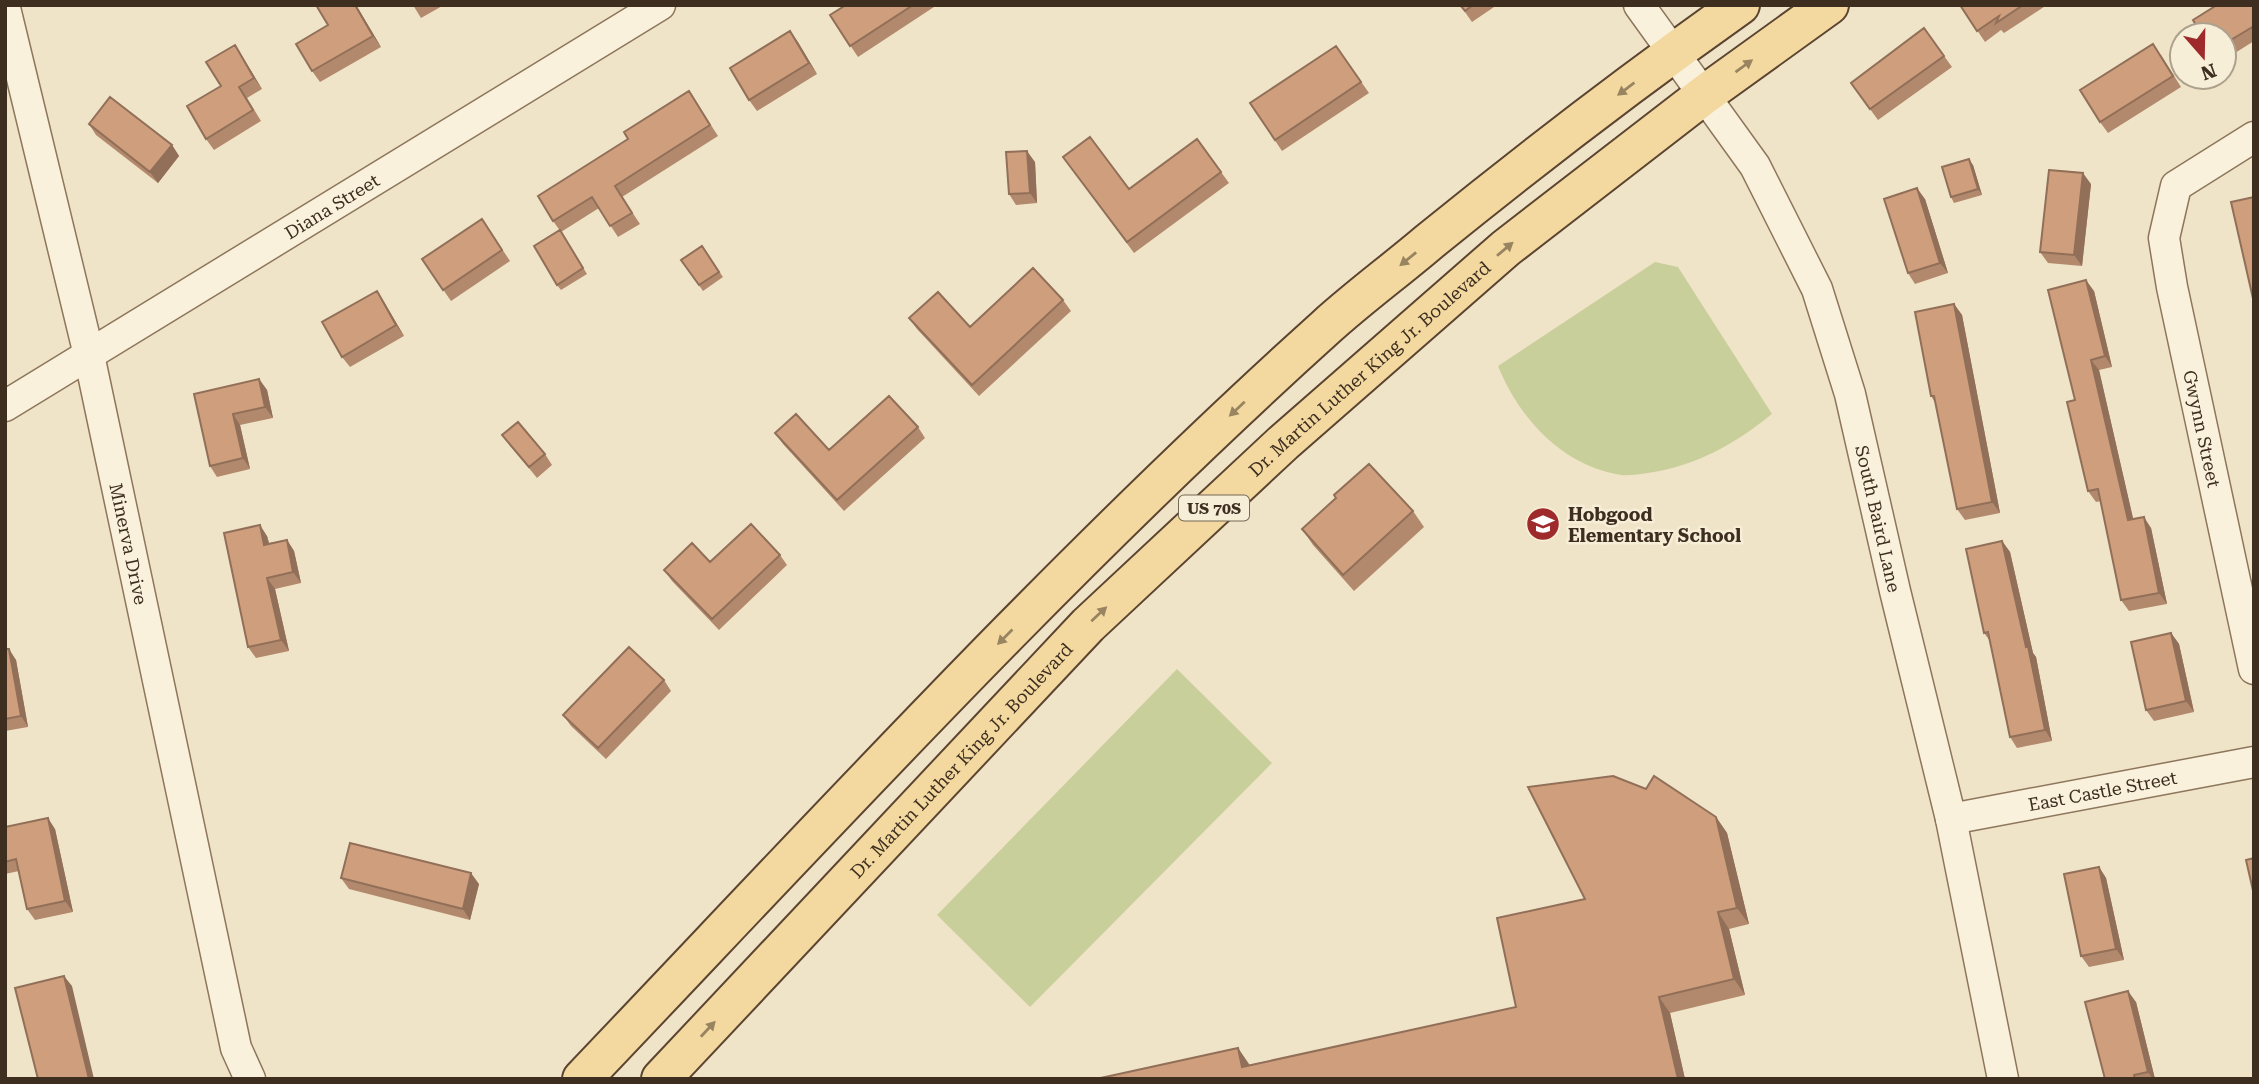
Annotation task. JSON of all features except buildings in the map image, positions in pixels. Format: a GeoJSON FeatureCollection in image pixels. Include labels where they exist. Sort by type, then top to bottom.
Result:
{"type":"FeatureCollection","features":[{"type":"Feature","properties":{"kind":"main road","name":"US 70S"},"geometry":{"type":"LineString","coordinates":[[582,1079],[946,697],[1148,493],[1329,324],[1480,200],[1673,52],[1740,5]]}},
{"type":"Feature","properties":{"kind":"main road","name":"Dr. Martin Luther King Jr. Boulevard"},"geometry":{"type":"LineString","coordinates":[[661,1079],[1088,625],[1288,438],[1506,248],[1704,95],[1829,5]]}},
{"type":"Feature","properties":{"kind":"street","name":"Diana Street"},"geometry":{"type":"LineString","coordinates":[[5,407],[660,5]]}},
{"type":"Feature","properties":{"kind":"street","name":"South Baird Lane"},"geometry":{"type":"LineString","coordinates":[[1639,5],[1755,166],[1817,289],[1850,394],[1951,819],[2003,1079]]}},
{"type":"Feature","properties":{"kind":"street","name":"Minerva Drive"},"geometry":{"type":"LineString","coordinates":[[5,8],[89,355],[236,1048],[250,1079]]}},
{"type":"Feature","properties":{"kind":"street","name":"Gwynn Street"},"geometry":{"type":"LineString","coordinates":[[2254,136],[2176,186],[2164,238],[2172,287],[2254,669]]}},
{"type":"Feature","properties":{"kind":"street","name":"East Castle Street"},"geometry":{"type":"LineString","coordinates":[[1951,819],[2254,762]]}},
{"type":"Feature","properties":{"kind":"green space"},"geometry":{"type":"Polygon","coordinates":[[[1655,262],[1678,267],[1772,414],[1744,435],[1699,459],[1666,470],[1621,475],[1580,461],[1545,437],[1518,404],[1498,366],[1655,262]]]}},
{"type":"Feature","properties":{"kind":"green space"},"geometry":{"type":"Polygon","coordinates":[[[1177,669],[1272,763],[1030,1007],[937,915],[1177,669]]]}},
{"type":"Feature","properties":{"kind":"place","name":"Hobgood Elementary School"},"geometry":{"type":"Point","coordinates":[1543,524]}}]}
